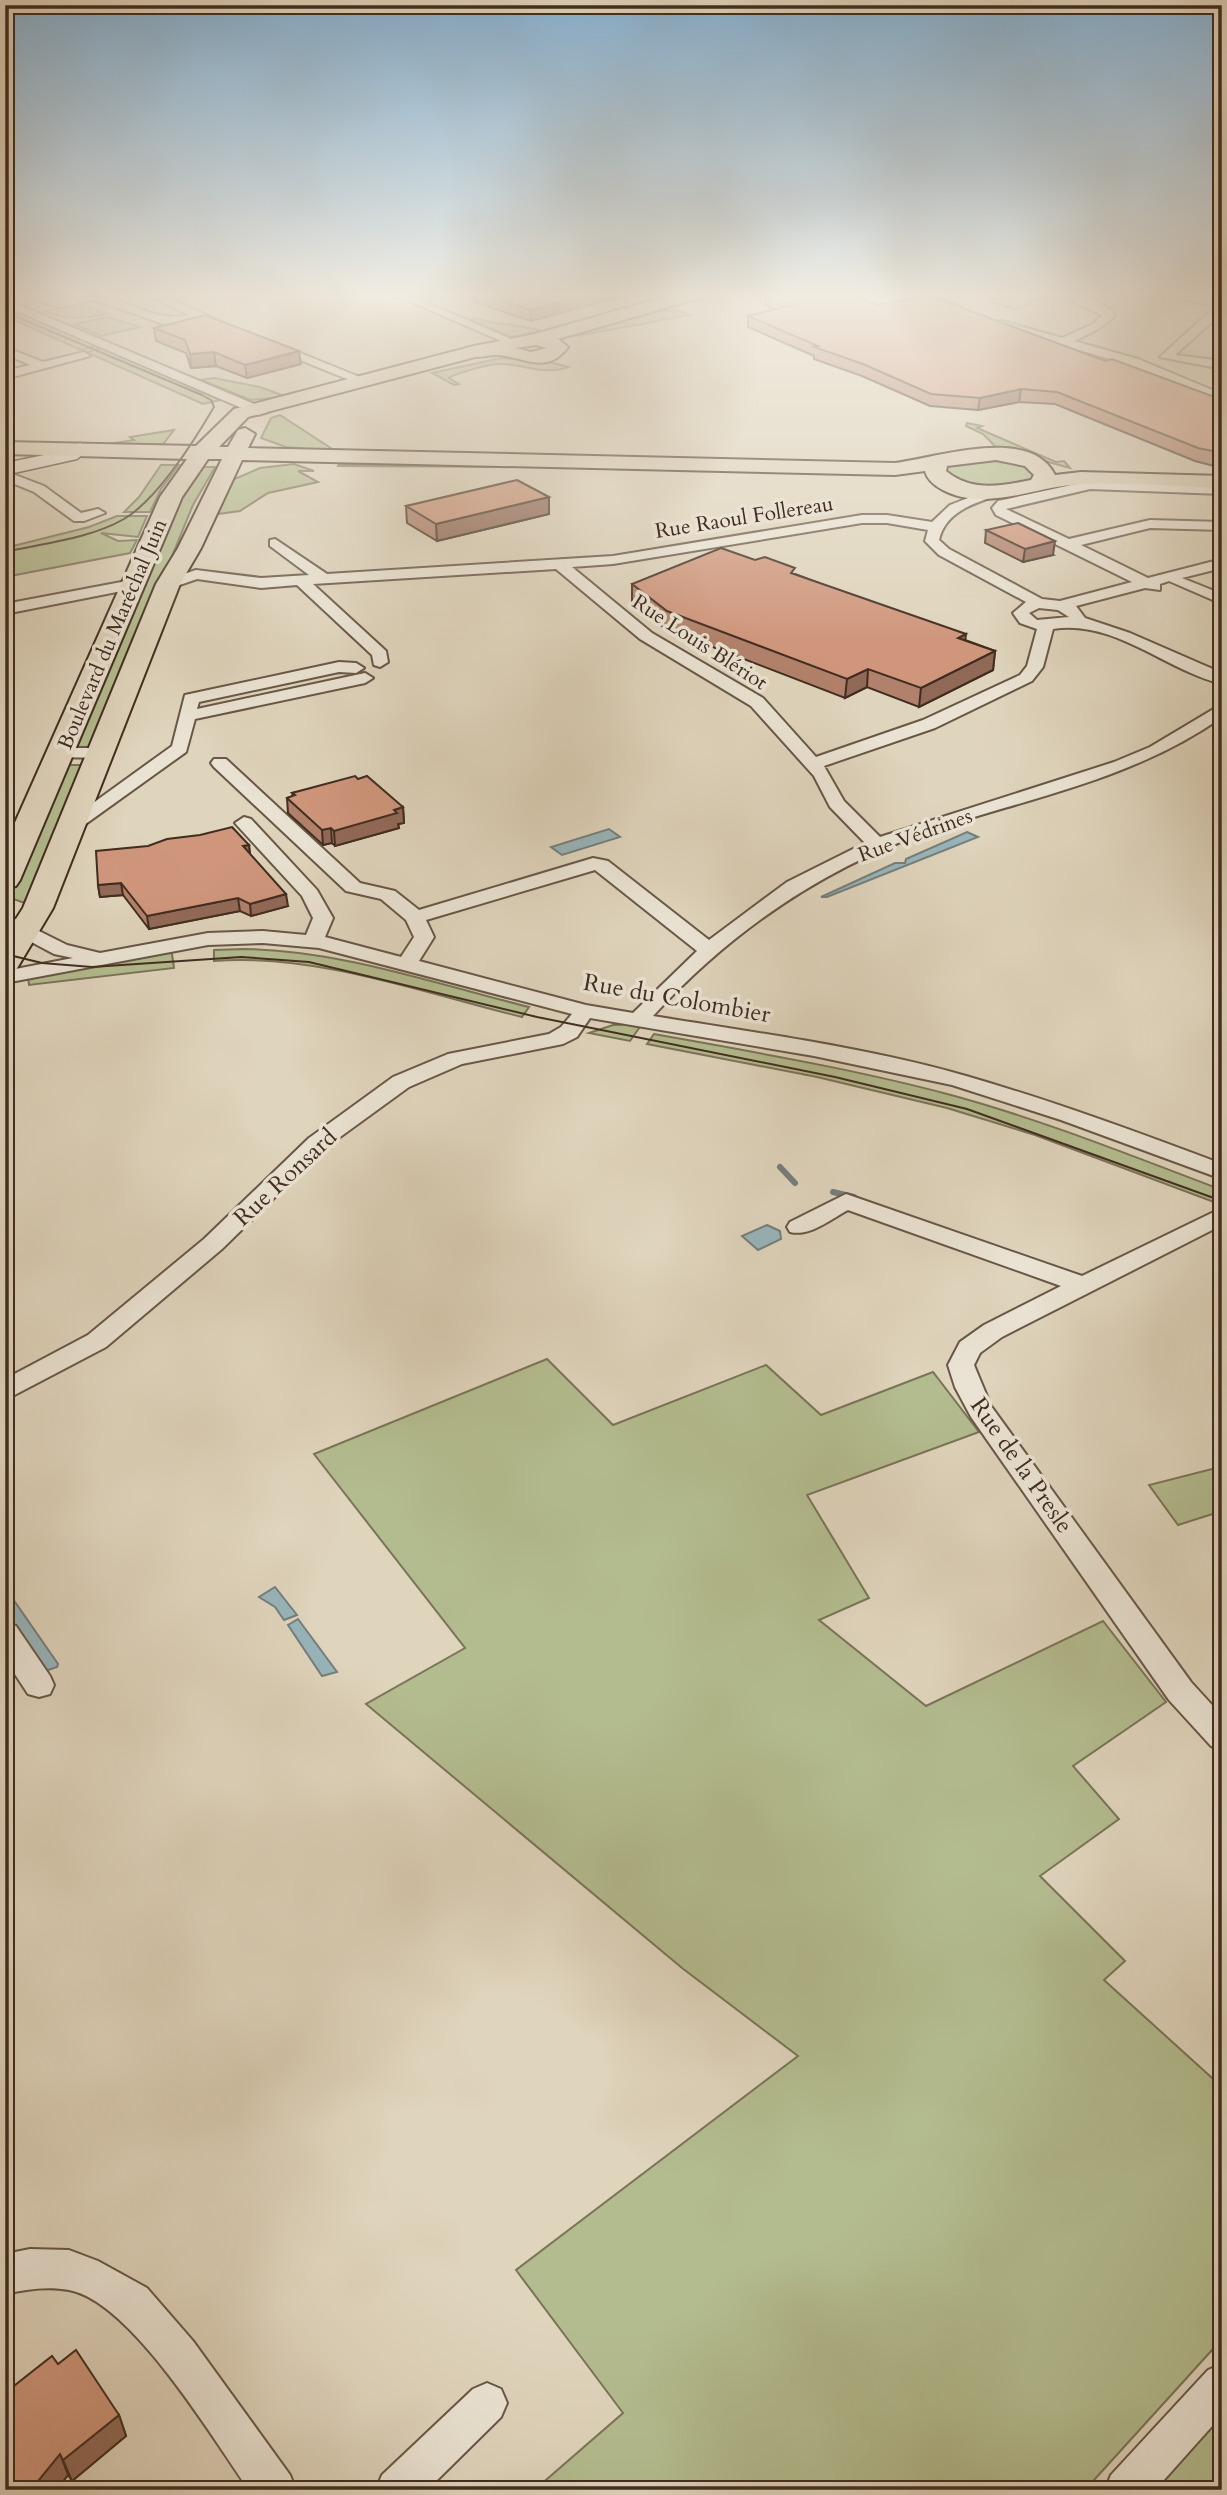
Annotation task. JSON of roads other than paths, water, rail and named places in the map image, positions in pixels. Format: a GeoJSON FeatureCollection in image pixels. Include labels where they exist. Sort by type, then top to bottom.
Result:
{"type":"FeatureCollection","features":[{"type":"Feature","properties":{"kind":"main road"},"geometry":{"type":"LineString","coordinates":[[259,410],[265,408]]}},
{"type":"Feature","properties":{"kind":"main road"},"geometry":{"type":"LineString","coordinates":[[221,450],[259,410],[265,408]]}},
{"type":"Feature","properties":{"kind":"main road"},"geometry":{"type":"LineString","coordinates":[[5,449],[221,450],[290,457],[938,471],[955,457],[991,454],[1026,460],[1041,476]]}},
{"type":"Feature","properties":{"kind":"main road","name":"Boulevard du Maréchal Juin"},"geometry":{"type":"LineString","coordinates":[[5,963],[15,927],[73,824],[168,584],[186,557],[208,504],[221,450]]}},
{"type":"Feature","properties":{"kind":"main road","name":"Boulevard du Maréchal Juin"},"geometry":{"type":"LineString","coordinates":[[5,880],[171,497],[221,450]]}},
{"type":"Feature","properties":{"kind":"main road","name":"Boulevard du Maréchal Juin"},"geometry":{"type":"LineString","coordinates":[[208,504],[231,476],[242,470],[290,457]]}},
{"type":"Feature","properties":{"kind":"main road"},"geometry":{"type":"LineString","coordinates":[[938,471],[960,495],[1018,491],[1041,476],[1222,479]]}},
{"type":"Feature","properties":{"kind":"street"},"geometry":{"type":"LineString","coordinates":[[254,408],[259,410]]}},
{"type":"Feature","properties":{"kind":"street"},"geometry":{"type":"LineString","coordinates":[[5,469],[79,451]]}},
{"type":"Feature","properties":{"kind":"street"},"geometry":{"type":"LineString","coordinates":[[5,475],[39,489],[79,518],[99,513]]}},
{"type":"Feature","properties":{"kind":"street"},"geometry":{"type":"LineString","coordinates":[[1222,490],[1090,485],[1003,504],[999,508],[1001,512],[1151,585],[1222,569]]}},
{"type":"Feature","properties":{"kind":"street"},"geometry":{"type":"LineString","coordinates":[[960,495],[936,527],[932,541],[944,552],[1040,604],[1068,612],[1222,680]]}},
{"type":"Feature","properties":{"kind":"street","name":"Rue Raoul Follereau"},"geometry":{"type":"LineString","coordinates":[[559,564],[613,559],[862,519],[887,519],[936,527]]}},
{"type":"Feature","properties":{"kind":"street"},"geometry":{"type":"LineString","coordinates":[[1068,544],[1150,524],[1222,526]]}},
{"type":"Feature","properties":{"kind":"street"},"geometry":{"type":"LineString","coordinates":[[275,543],[325,580]]}},
{"type":"Feature","properties":{"kind":"street"},"geometry":{"type":"LineString","coordinates":[[186,557],[215,575]]}},
{"type":"Feature","properties":{"kind":"street"},"geometry":{"type":"LineString","coordinates":[[813,764],[929,724],[1026,678],[1035,667],[1046,626],[1068,612],[1222,563]]}},
{"type":"Feature","properties":{"kind":"street"},"geometry":{"type":"LineString","coordinates":[[168,584],[192,575],[215,575],[253,582],[302,582],[559,564]]}},
{"type":"Feature","properties":{"kind":"street","name":"Rue Louis Blériot"},"geometry":{"type":"LineString","coordinates":[[559,564],[646,636],[757,702],[826,779],[836,803],[878,846]]}},
{"type":"Feature","properties":{"kind":"street"},"geometry":{"type":"LineString","coordinates":[[1176,581],[1222,599]]}},
{"type":"Feature","properties":{"kind":"street"},"geometry":{"type":"LineString","coordinates":[[73,824],[180,748],[187,716],[360,673],[378,678],[394,673],[394,667],[380,662],[380,654],[302,582]]}},
{"type":"Feature","properties":{"kind":"street"},"geometry":{"type":"LineString","coordinates":[[5,610],[132,585]]}},
{"type":"Feature","properties":{"kind":"street"},"geometry":{"type":"LineString","coordinates":[[1040,604],[1026,607],[1020,613],[1028,621],[1046,626]]}},
{"type":"Feature","properties":{"kind":"street","name":"Rue Védrines"},"geometry":{"type":"LineString","coordinates":[[640,1018],[670,986],[741,926],[815,874],[936,823],[1150,755],[1203,724],[1222,709]]}},
{"type":"Feature","properties":{"kind":"street"},"geometry":{"type":"LineString","coordinates":[[61,753],[103,753]]}},
{"type":"Feature","properties":{"kind":"street"},"geometry":{"type":"LineString","coordinates":[[220,763],[353,887],[388,895],[415,917],[424,937],[407,964]]}},
{"type":"Feature","properties":{"kind":"street"},"geometry":{"type":"LineString","coordinates":[[244,822],[310,894],[323,918],[314,941]]}},
{"type":"Feature","properties":{"kind":"street"},"geometry":{"type":"LineString","coordinates":[[415,917],[593,864],[601,865],[711,952]]}},
{"type":"Feature","properties":{"kind":"street","name":"Rue du Colombier"},"geometry":{"type":"LineString","coordinates":[[15,927],[61,950],[83,955],[112,955]]}},
{"type":"Feature","properties":{"kind":"street","name":"Rue du Colombier"},"geometry":{"type":"LineString","coordinates":[[5,977],[208,939],[263,937],[314,941],[585,1010],[814,1049],[990,1089],[1222,1172]]}},
{"type":"Feature","properties":{"kind":"street","name":"Rue Ronsard"},"geometry":{"type":"LineString","coordinates":[[5,1391],[97,1341],[222,1237],[317,1143],[401,1082],[456,1059],[555,1039],[569,1032],[585,1010]]}},
{"type":"Feature","properties":{"kind":"street"},"geometry":{"type":"LineString","coordinates":[[799,1227],[846,1201],[1083,1285]]}},
{"type":"Feature","properties":{"kind":"street","name":"Rue de la Presle"},"geometry":{"type":"LineString","coordinates":[[1222,1215],[993,1331],[969,1348],[961,1365],[980,1410],[1055,1511],[1180,1691],[1222,1737]]}},
{"type":"Feature","properties":{"kind":"street"},"geometry":{"type":"LineString","coordinates":[[5,1634],[39,1685]]}},
{"type":"Feature","properties":{"kind":"street"},"geometry":{"type":"LineString","coordinates":[[5,2274],[30,2269],[68,2270],[84,2274],[133,2302],[179,2355],[275,2490]]}},
{"type":"Feature","properties":{"kind":"street"},"geometry":{"type":"LineString","coordinates":[[1126,2490],[1222,2384]]}},
{"type":"Feature","properties":{"kind":"street"},"geometry":{"type":"LineString","coordinates":[[397,2490],[487,2403]]}},
{"type":"Feature","properties":{"kind":"water"},"geometry":{"type":"Polygon","coordinates":[[[609,829],[620,837],[562,855],[551,847],[609,829]]]}},
{"type":"Feature","properties":{"kind":"water"},"geometry":{"type":"Polygon","coordinates":[[[967,832],[978,837],[827,897],[821,897],[895,863],[905,863],[906,859],[967,832]]]}},
{"type":"Feature","properties":{"kind":"water"},"geometry":{"type":"Polygon","coordinates":[[[767,1225],[780,1231],[781,1239],[758,1250],[742,1236],[767,1225]]]}},
{"type":"Feature","properties":{"kind":"water"},"geometry":{"type":"Polygon","coordinates":[[[275,1587],[297,1615],[284,1620],[275,1607],[259,1597],[275,1587]]]}},
{"type":"Feature","properties":{"kind":"water"},"geometry":{"type":"Polygon","coordinates":[[[13,1599],[58,1664],[57,1667],[45,1671],[5,1614],[5,1603],[13,1599]]]}},
{"type":"Feature","properties":{"kind":"water"},"geometry":{"type":"Polygon","coordinates":[[[298,1619],[337,1672],[322,1676],[288,1625],[298,1619]]]}},
{"type":"Feature","properties":{"kind":"waterway"},"geometry":{"type":"LineString","coordinates":[[780,1167],[795,1183]]}},
{"type":"Feature","properties":{"kind":"waterway"},"geometry":{"type":"LineString","coordinates":[[833,1192],[854,1197]]}},
{"type":"Feature","properties":{"kind":"tram line"},"geometry":{"type":"LineString","coordinates":[[5,552],[81,536],[124,519],[137,510],[162,484],[213,408]]}},
{"type":"Feature","properties":{"kind":"tram line"},"geometry":{"type":"LineString","coordinates":[[5,954],[42,963],[92,967],[241,957],[309,962],[537,1017],[835,1077],[967,1109],[1222,1201]]}}]}
